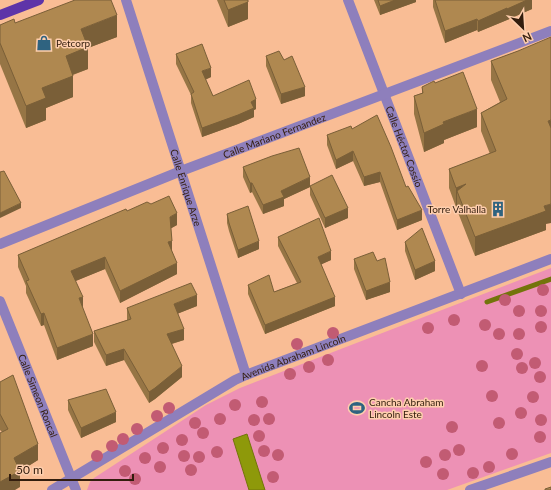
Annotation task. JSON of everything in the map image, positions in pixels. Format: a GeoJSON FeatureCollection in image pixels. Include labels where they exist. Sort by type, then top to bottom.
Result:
{"type":"FeatureCollection","features":[{"type":"Feature","properties":{"kind":"main road"},"geometry":{"type":"LineString","coordinates":[[0,15],[39,0]]}},
{"type":"Feature","properties":{"kind":"street","name":"Calle Enrique Arze"},"geometry":{"type":"LineString","coordinates":[[126,0],[246,375]]}},
{"type":"Feature","properties":{"kind":"street","name":"Calle Héctor Cossío"},"geometry":{"type":"LineString","coordinates":[[348,0],[461,294]]}},
{"type":"Feature","properties":{"kind":"street","name":"Calle Mariano Fernandez"},"geometry":{"type":"LineString","coordinates":[[0,244],[181,171],[551,31]]}},
{"type":"Feature","properties":{"kind":"street","name":"Avenida Abraham Lincoln"},"geometry":{"type":"LineString","coordinates":[[52,490],[246,375],[551,259]]}},
{"type":"Feature","properties":{"kind":"street","name":"Calle Simeon Roncal"},"geometry":{"type":"LineString","coordinates":[[0,301],[76,490]]}},
{"type":"Feature","properties":{"kind":"street"},"geometry":{"type":"LineString","coordinates":[[470,490],[551,462]]}},
{"type":"Feature","properties":{"kind":"shaded area"},"geometry":{"type":"Polygon","coordinates":[[[551,268],[551,453],[447,490],[87,490],[90,482],[94,478],[206,405],[240,388],[551,268]]]}},
{"type":"Feature","properties":{"kind":"shaded area"},"geometry":{"type":"Polygon","coordinates":[[[247,434],[265,490],[249,490],[233,439],[247,434]]]}},
{"type":"Feature","properties":{"kind":"building"},"geometry":{"type":"Polygon","coordinates":[[[75,0],[111,0],[117,15],[81,29],[88,47],[66,56],[73,76],[42,88],[46,98],[26,106],[0,43],[0,25],[14,19],[15,23],[75,0]]]}},
{"type":"Feature","properties":{"kind":"building"},"geometry":{"type":"Polygon","coordinates":[[[224,0],[248,0],[248,2],[228,10],[224,0]]]}},
{"type":"Feature","properties":{"kind":"building"},"geometry":{"type":"Polygon","coordinates":[[[378,0],[395,0],[380,6],[378,0]]]}},
{"type":"Feature","properties":{"kind":"building"},"geometry":{"type":"Polygon","coordinates":[[[435,0],[527,0],[478,21],[477,19],[445,31],[435,0]]]}},
{"type":"Feature","properties":{"kind":"building"},"geometry":{"type":"Polygon","coordinates":[[[551,37],[551,120],[548,121],[551,128],[551,204],[544,206],[546,211],[475,237],[457,191],[466,184],[456,188],[449,169],[496,151],[481,113],[507,99],[491,61],[551,37]]]}},
{"type":"Feature","properties":{"kind":"building"},"geometry":{"type":"Polygon","coordinates":[[[202,44],[211,68],[202,71],[213,96],[249,80],[256,99],[251,102],[254,108],[202,128],[191,94],[194,92],[176,54],[202,44]]]}},
{"type":"Feature","properties":{"kind":"building"},"geometry":{"type":"Polygon","coordinates":[[[279,51],[284,60],[292,56],[305,87],[281,94],[266,56],[279,51]]]}},
{"type":"Feature","properties":{"kind":"building"},"geometry":{"type":"Polygon","coordinates":[[[463,72],[477,109],[443,122],[444,124],[424,133],[414,96],[423,93],[422,87],[434,81],[435,83],[463,72]]]}},
{"type":"Feature","properties":{"kind":"building"},"geometry":{"type":"Polygon","coordinates":[[[377,115],[406,187],[408,186],[422,210],[397,220],[380,172],[364,177],[353,151],[336,160],[327,135],[351,126],[352,129],[377,115]]]}},
{"type":"Feature","properties":{"kind":"building"},"geometry":{"type":"Polygon","coordinates":[[[299,148],[310,177],[281,191],[284,197],[263,205],[252,183],[250,183],[243,167],[299,148]]]}},
{"type":"Feature","properties":{"kind":"building"},"geometry":{"type":"Polygon","coordinates":[[[4,171],[21,203],[0,213],[0,172],[4,171]]]}},
{"type":"Feature","properties":{"kind":"building"},"geometry":{"type":"Polygon","coordinates":[[[332,175],[348,208],[325,218],[310,186],[332,175]]]}},
{"type":"Feature","properties":{"kind":"building"},"geometry":{"type":"Polygon","coordinates":[[[169,196],[177,213],[170,217],[172,241],[168,242],[177,263],[120,291],[105,257],[71,271],[83,297],[79,298],[93,334],[57,348],[44,313],[41,314],[26,281],[29,280],[18,255],[126,209],[127,211],[147,202],[151,204],[169,196]]]}},
{"type":"Feature","properties":{"kind":"building"},"geometry":{"type":"Polygon","coordinates":[[[248,206],[259,241],[238,250],[227,214],[248,206]]]}},
{"type":"Feature","properties":{"kind":"building"},"geometry":{"type":"Polygon","coordinates":[[[319,218],[331,251],[318,257],[335,297],[265,325],[248,285],[269,275],[274,292],[301,282],[278,237],[319,218]]]}},
{"type":"Feature","properties":{"kind":"building"},"geometry":{"type":"Polygon","coordinates":[[[422,228],[435,261],[415,270],[405,242],[422,228]]]}},
{"type":"Feature","properties":{"kind":"building"},"geometry":{"type":"Polygon","coordinates":[[[373,252],[377,261],[385,258],[390,282],[366,291],[354,259],[373,252]]]}},
{"type":"Feature","properties":{"kind":"building"},"geometry":{"type":"Polygon","coordinates":[[[191,283],[197,295],[174,304],[184,329],[167,334],[182,366],[149,392],[124,349],[106,355],[94,331],[131,319],[127,308],[191,283]]]}},
{"type":"Feature","properties":{"kind":"building"},"geometry":{"type":"Polygon","coordinates":[[[13,375],[38,444],[14,458],[20,471],[0,482],[0,433],[8,429],[0,414],[0,382],[13,375]]]}},
{"type":"Feature","properties":{"kind":"building"},"geometry":{"type":"Polygon","coordinates":[[[106,389],[116,412],[81,428],[68,400],[106,389]]]}},
{"type":"Feature","properties":{"kind":"building"},"geometry":{"type":"Polygon","coordinates":[[[551,487],[551,490],[545,490],[545,489],[551,487]]]}},
{"type":"Feature","properties":{"kind":"waterway"},"geometry":{"type":"LineString","coordinates":[[487,302],[551,279]]}},
{"type":"Feature","properties":{"kind":"place","name":"Petcorp"},"geometry":{"type":"Point","coordinates":[44,43]}},
{"type":"Feature","properties":{"kind":"place","name":"Torre Valhalla"},"geometry":{"type":"Point","coordinates":[498,209]}},
{"type":"Feature","properties":{"kind":"place","name":"Cancha Abraham Lincoln Este"},"geometry":{"type":"Point","coordinates":[357,408]}}]}
